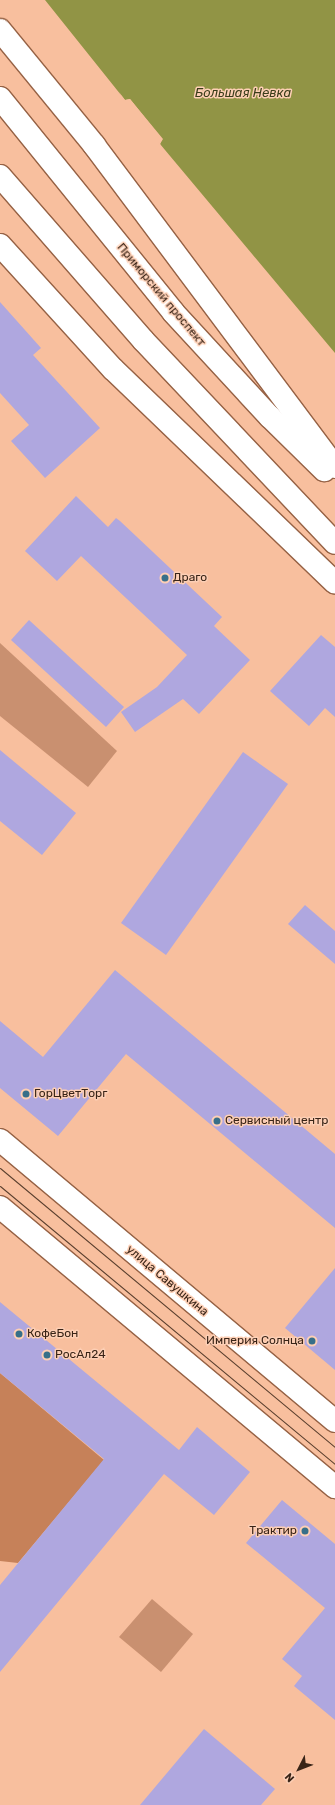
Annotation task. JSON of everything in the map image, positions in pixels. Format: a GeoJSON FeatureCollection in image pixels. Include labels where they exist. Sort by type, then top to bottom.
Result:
{"type":"FeatureCollection","features":[{"type":"Feature","properties":{"kind":"main road"},"geometry":{"type":"LineString","coordinates":[[0,30],[94,144],[335,467]]}},
{"type":"Feature","properties":{"kind":"main road","name":"Приморский проспект"},"geometry":{"type":"LineString","coordinates":[[0,98],[173,312],[270,417],[335,481]]}},
{"type":"Feature","properties":{"kind":"main road"},"geometry":{"type":"LineString","coordinates":[[0,176],[143,340],[335,543]]}},
{"type":"Feature","properties":{"kind":"main road"},"geometry":{"type":"LineString","coordinates":[[0,244],[113,369],[335,583]]}},
{"type":"Feature","properties":{"kind":"main road","name":"улица Савушкина"},"geometry":{"type":"LineString","coordinates":[[0,1140],[335,1421]]}},
{"type":"Feature","properties":{"kind":"main road"},"geometry":{"type":"LineString","coordinates":[[0,1207],[335,1487]]}},
{"type":"Feature","properties":{"kind":"shaded area"},"geometry":{"type":"Polygon","coordinates":[[[0,643],[117,751],[88,787],[0,716],[0,643]]]}},
{"type":"Feature","properties":{"kind":"shaded area"},"geometry":{"type":"Polygon","coordinates":[[[0,1373],[104,1460],[18,1563],[0,1561],[0,1373]]]}},
{"type":"Feature","properties":{"kind":"shaded area"},"geometry":{"type":"Polygon","coordinates":[[[152,1599],[193,1634],[161,1672],[119,1637],[152,1599]]]}},
{"type":"Feature","properties":{"kind":"water","name":"Большая Невка"},"geometry":{"type":"Polygon","coordinates":[[[45,0],[335,0],[335,353],[160,144],[162,139],[130,99],[125,100],[45,0]]]}},
{"type":"Feature","properties":{"kind":"pier"},"geometry":{"type":"Polygon","coordinates":[[[119,92],[125,100],[130,99],[163,139],[160,144],[165,152],[158,145],[160,140],[129,101],[124,101],[119,92]]]}},
{"type":"Feature","properties":{"kind":"building"},"geometry":{"type":"Polygon","coordinates":[[[0,302],[41,348],[33,355],[100,428],[45,478],[11,441],[29,425],[0,393],[0,302]]]}},
{"type":"Feature","properties":{"kind":"building"},"geometry":{"type":"Polygon","coordinates":[[[76,496],[108,527],[116,518],[120,521],[222,617],[214,626],[250,660],[199,714],[183,699],[135,732],[121,712],[157,687],[187,655],[81,556],[57,581],[25,551],[76,496]]]}},
{"type":"Feature","properties":{"kind":"building"},"geometry":{"type":"Polygon","coordinates":[[[29,620],[124,707],[106,727],[11,640],[29,620]]]}},
{"type":"Feature","properties":{"kind":"building"},"geometry":{"type":"Polygon","coordinates":[[[321,635],[335,647],[335,717],[325,708],[309,726],[270,691],[321,635]]]}},
{"type":"Feature","properties":{"kind":"building"},"geometry":{"type":"Polygon","coordinates":[[[0,750],[76,813],[42,855],[0,821],[0,750]]]}},
{"type":"Feature","properties":{"kind":"building"},"geometry":{"type":"Polygon","coordinates":[[[243,752],[288,784],[166,955],[121,923],[243,752]]]}},
{"type":"Feature","properties":{"kind":"building"},"geometry":{"type":"Polygon","coordinates":[[[305,905],[335,931],[335,964],[288,924],[305,905]]]}},
{"type":"Feature","properties":{"kind":"building"},"geometry":{"type":"Polygon","coordinates":[[[115,970],[335,1154],[335,1228],[126,1054],[58,1136],[0,1088],[0,1021],[43,1057],[115,970]]]}},
{"type":"Feature","properties":{"kind":"building"},"geometry":{"type":"Polygon","coordinates":[[[335,1268],[335,1370],[285,1328],[335,1268]]]}},
{"type":"Feature","properties":{"kind":"building"},"geometry":{"type":"Polygon","coordinates":[[[0,1302],[179,1450],[197,1427],[250,1472],[214,1515],[164,1474],[0,1672],[0,1585],[104,1459],[0,1373],[0,1302]]]}},
{"type":"Feature","properties":{"kind":"building"},"geometry":{"type":"Polygon","coordinates":[[[282,1500],[335,1544],[335,1720],[294,1686],[302,1676],[282,1659],[325,1608],[246,1543],[282,1500]]]}},
{"type":"Feature","properties":{"kind":"building"},"geometry":{"type":"Polygon","coordinates":[[[204,1729],[275,1789],[261,1805],[140,1805],[204,1729]]]}},
{"type":"Feature","properties":{"kind":"tram line"},"geometry":{"type":"LineString","coordinates":[[0,1168],[335,1447]]}},
{"type":"Feature","properties":{"kind":"tram line"},"geometry":{"type":"LineString","coordinates":[[0,1186],[335,1464]]}},
{"type":"Feature","properties":{"kind":"place","name":"Драго"},"geometry":{"type":"Point","coordinates":[165,578]}},
{"type":"Feature","properties":{"kind":"place","name":"ГорЦветТорг"},"geometry":{"type":"Point","coordinates":[26,1094]}},
{"type":"Feature","properties":{"kind":"place","name":"Сервисный центр"},"geometry":{"type":"Point","coordinates":[217,1121]}},
{"type":"Feature","properties":{"kind":"place","name":"КофеБон"},"geometry":{"type":"Point","coordinates":[19,1334]}},
{"type":"Feature","properties":{"kind":"place","name":"Империя Солнца"},"geometry":{"type":"Point","coordinates":[312,1341]}},
{"type":"Feature","properties":{"kind":"place","name":"РосАл24"},"geometry":{"type":"Point","coordinates":[47,1355]}},
{"type":"Feature","properties":{"kind":"place","name":"Трактир"},"geometry":{"type":"Point","coordinates":[305,1531]}}]}
